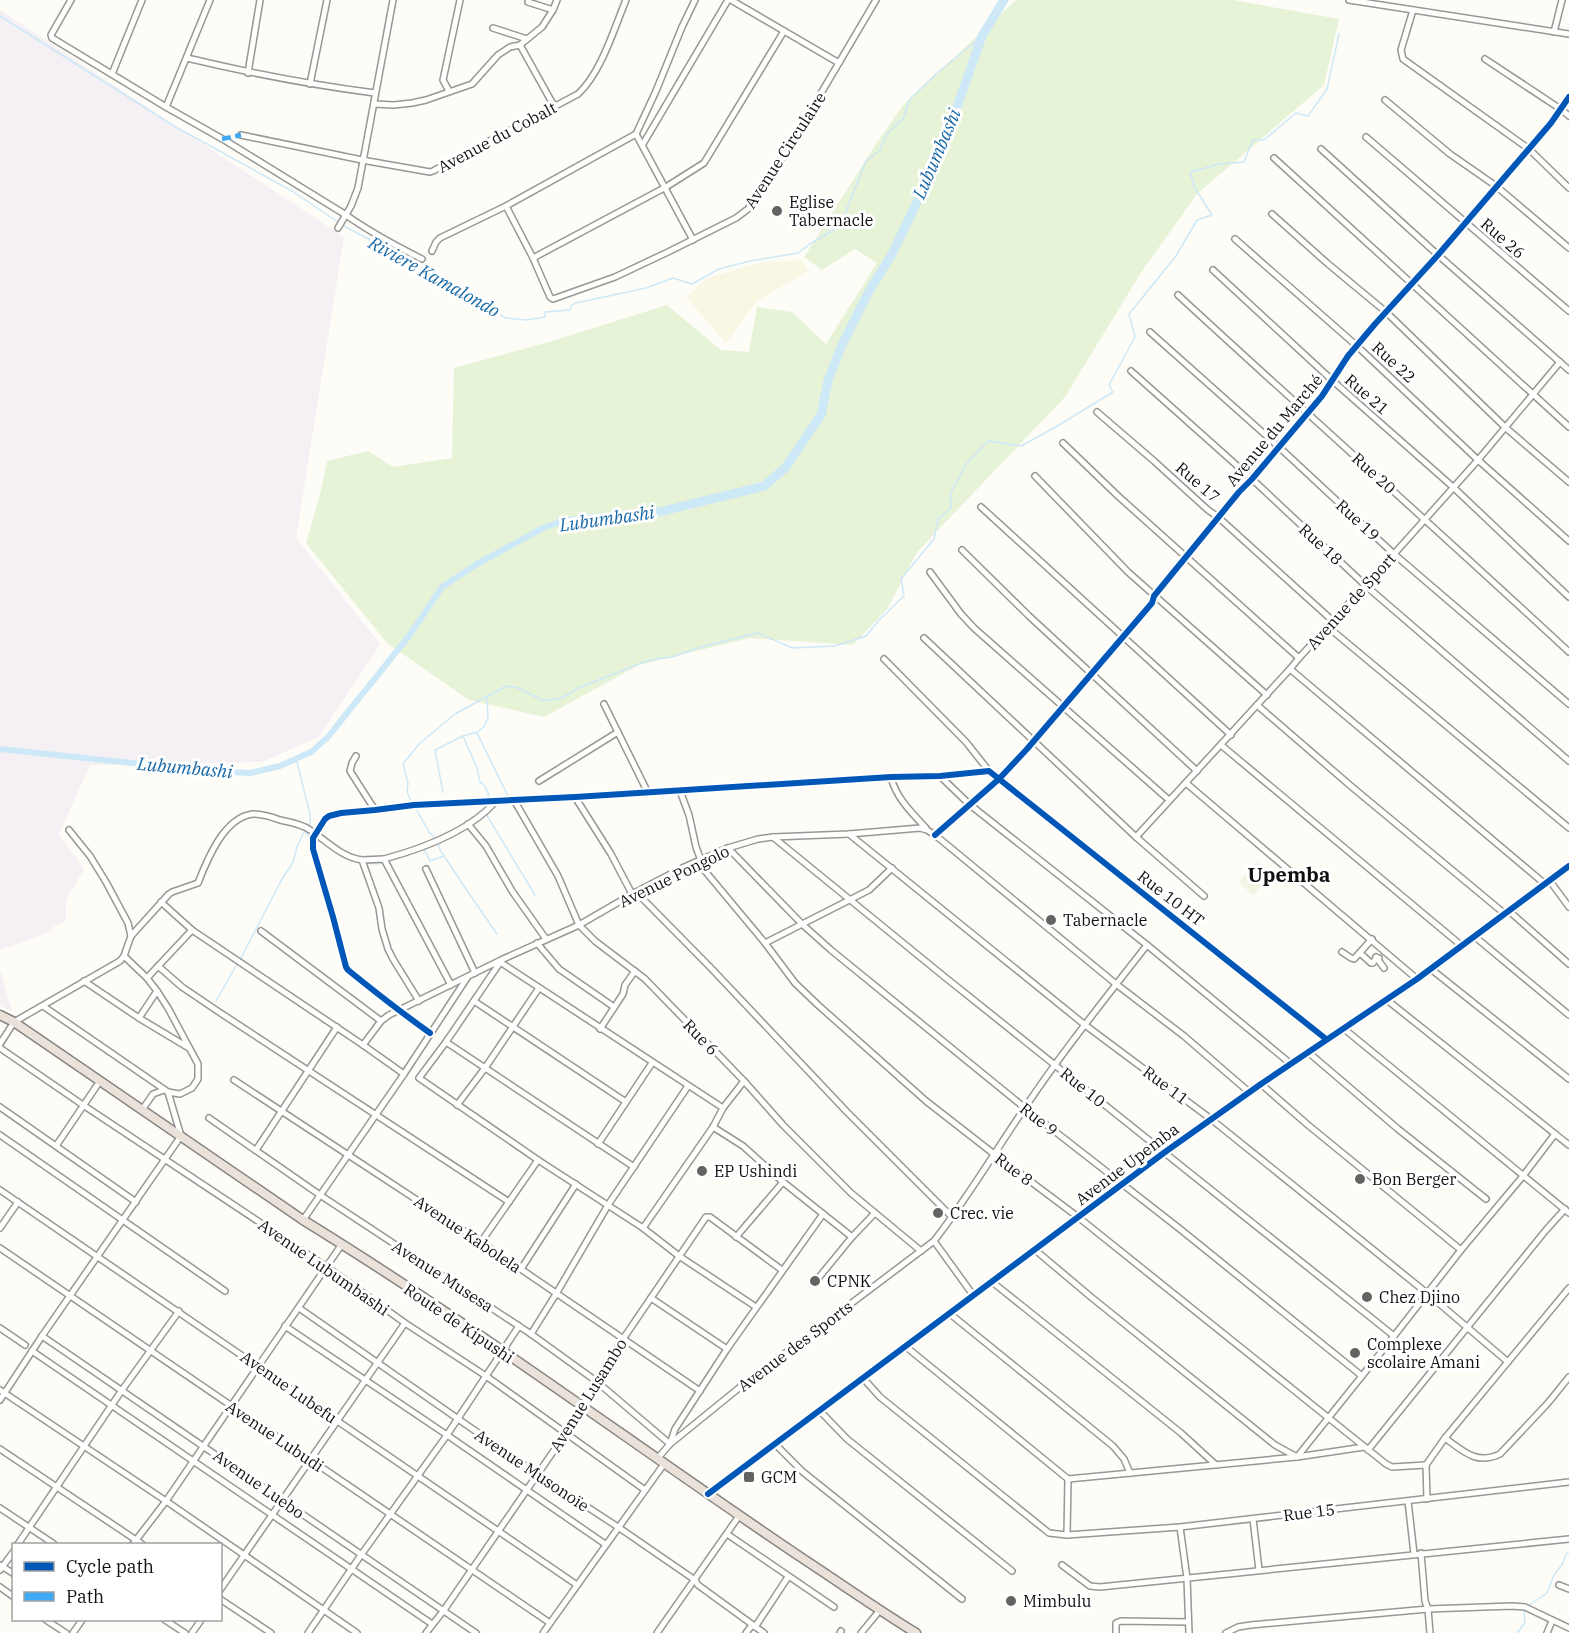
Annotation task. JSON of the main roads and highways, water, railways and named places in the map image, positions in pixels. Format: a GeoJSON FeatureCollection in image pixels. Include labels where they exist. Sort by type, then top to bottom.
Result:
{"type":"FeatureCollection","features":[{"type":"Feature","properties":{"kind":"highway","name":"Route de Kipushi"},"geometry":{"type":"LineString","coordinates":[[0,1015],[14,1022],[303,1220],[582,1406],[739,1516],[914,1633]]}},
{"type":"Feature","properties":{"kind":"waterway","name":"Lubumbashi"},"geometry":{"type":"LineString","coordinates":[[560,522],[659,512],[764,486],[785,468],[821,415],[828,381],[841,347],[868,293],[892,254],[941,152],[982,36],[1004,0]]}},
{"type":"Feature","properties":{"kind":"waterway","name":"Riviere Kamalondo"},"geometry":{"type":"LineString","coordinates":[[0,16],[174,126],[292,191],[338,222]]}},
{"type":"Feature","properties":{"kind":"waterway"},"geometry":{"type":"LineString","coordinates":[[412,803],[407,792],[408,783],[403,764],[419,744],[455,714],[506,686],[518,688],[544,701],[562,698],[578,688],[644,662],[672,657],[701,647],[758,633],[792,648],[835,646],[866,636],[904,596],[901,579],[934,539],[938,519],[951,508],[950,494],[967,463],[988,441],[1021,446],[1113,392],[1109,385],[1135,337],[1129,314],[1176,256],[1197,220],[1212,215],[1195,188],[1190,172],[1220,164],[1244,162],[1253,140],[1264,140],[1296,113],[1308,116],[1327,89],[1339,34]]}},
{"type":"Feature","properties":{"kind":"waterway","name":"Riviere Kamalondo"},"geometry":{"type":"LineString","coordinates":[[342,225],[427,270],[506,318],[527,320],[545,317],[545,312],[570,310],[576,303],[646,288],[673,278],[692,284],[719,269],[798,253],[840,226],[866,161],[880,150],[887,134],[903,119],[910,99],[982,36]]}},
{"type":"Feature","properties":{"kind":"waterway","name":"Lubumbashi"},"geometry":{"type":"LineString","coordinates":[[0,749],[207,771],[250,773],[280,766],[311,752],[327,738],[409,636],[442,587],[477,564],[543,528],[560,522]]}},
{"type":"Feature","properties":{"kind":"waterway"},"geometry":{"type":"LineString","coordinates":[[443,792],[435,750],[484,727],[488,717],[487,697]]}},
{"type":"Feature","properties":{"kind":"waterway"},"geometry":{"type":"LineString","coordinates":[[477,733],[509,798]]}},
{"type":"Feature","properties":{"kind":"waterway"},"geometry":{"type":"LineString","coordinates":[[463,736],[477,768],[480,782],[485,786],[490,798],[488,800]]}},
{"type":"Feature","properties":{"kind":"waterway"},"geometry":{"type":"LineString","coordinates":[[296,758],[310,814],[310,825]]}},
{"type":"Feature","properties":{"kind":"waterway"},"geometry":{"type":"LineString","coordinates":[[511,802],[519,814]]}},
{"type":"Feature","properties":{"kind":"waterway"},"geometry":{"type":"LineString","coordinates":[[415,807],[435,838]]}},
{"type":"Feature","properties":{"kind":"waterway"},"geometry":{"type":"LineString","coordinates":[[486,814],[535,895]]}},
{"type":"Feature","properties":{"kind":"waterway"},"geometry":{"type":"LineString","coordinates":[[241,958],[293,862],[305,830]]}},
{"type":"Feature","properties":{"kind":"waterway"},"geometry":{"type":"LineString","coordinates":[[306,832],[310,839],[315,864]]}},
{"type":"Feature","properties":{"kind":"waterway"},"geometry":{"type":"LineString","coordinates":[[316,840],[325,844]]}},
{"type":"Feature","properties":{"kind":"waterway"},"geometry":{"type":"LineString","coordinates":[[437,842],[440,850],[497,934]]}},
{"type":"Feature","properties":{"kind":"waterway"},"geometry":{"type":"LineString","coordinates":[[316,846],[325,882]]}},
{"type":"Feature","properties":{"kind":"waterway"},"geometry":{"type":"LineString","coordinates":[[424,849],[430,861],[444,856]]}},
{"type":"Feature","properties":{"kind":"waterway"},"geometry":{"type":"LineString","coordinates":[[388,861],[414,852]]}},
{"type":"Feature","properties":{"kind":"waterway"},"geometry":{"type":"LineString","coordinates":[[341,855],[351,860]]}},
{"type":"Feature","properties":{"kind":"waterway"},"geometry":{"type":"LineString","coordinates":[[364,863],[383,863]]}},
{"type":"Feature","properties":{"kind":"waterway"},"geometry":{"type":"LineString","coordinates":[[216,1001],[237,964]]}},
{"type":"Feature","properties":{"kind":"waterway"},"geometry":{"type":"LineString","coordinates":[[1528,1606],[1547,1593],[1554,1575],[1569,1552]]}},
{"type":"Feature","properties":{"kind":"waterway"},"geometry":{"type":"LineString","coordinates":[[1517,1633],[1525,1623],[1526,1610]]}},
{"type":"Feature","properties":{"kind":"place","name":"Eglise Tabernacle"},"geometry":{"type":"Point","coordinates":[777,211]}},
{"type":"Feature","properties":{"kind":"place","name":"Tabernacle"},"geometry":{"type":"Point","coordinates":[1051,920]}},
{"type":"Feature","properties":{"kind":"place","name":"EP Ushindi"},"geometry":{"type":"Point","coordinates":[702,1171]}},
{"type":"Feature","properties":{"kind":"place","name":"Bon Berger"},"geometry":{"type":"Point","coordinates":[1360,1179]}},
{"type":"Feature","properties":{"kind":"place","name":"Crec. vie"},"geometry":{"type":"Point","coordinates":[938,1213]}},
{"type":"Feature","properties":{"kind":"place","name":"CPNK"},"geometry":{"type":"Point","coordinates":[815,1281]}},
{"type":"Feature","properties":{"kind":"place","name":"Chez Djino"},"geometry":{"type":"Point","coordinates":[1367,1297]}},
{"type":"Feature","properties":{"kind":"place","name":"Complexe scolaire Amani"},"geometry":{"type":"Point","coordinates":[1355,1353]}},
{"type":"Feature","properties":{"kind":"place","name":"GCM"},"geometry":{"type":"Point","coordinates":[749,1477]}},
{"type":"Feature","properties":{"kind":"place","name":"Mimbulu"},"geometry":{"type":"Point","coordinates":[1011,1601]}},
{"type":"Feature","properties":{"kind":"district","name":"Upemba"},"geometry":{"type":"Point","coordinates":[1289,875]}}]}
